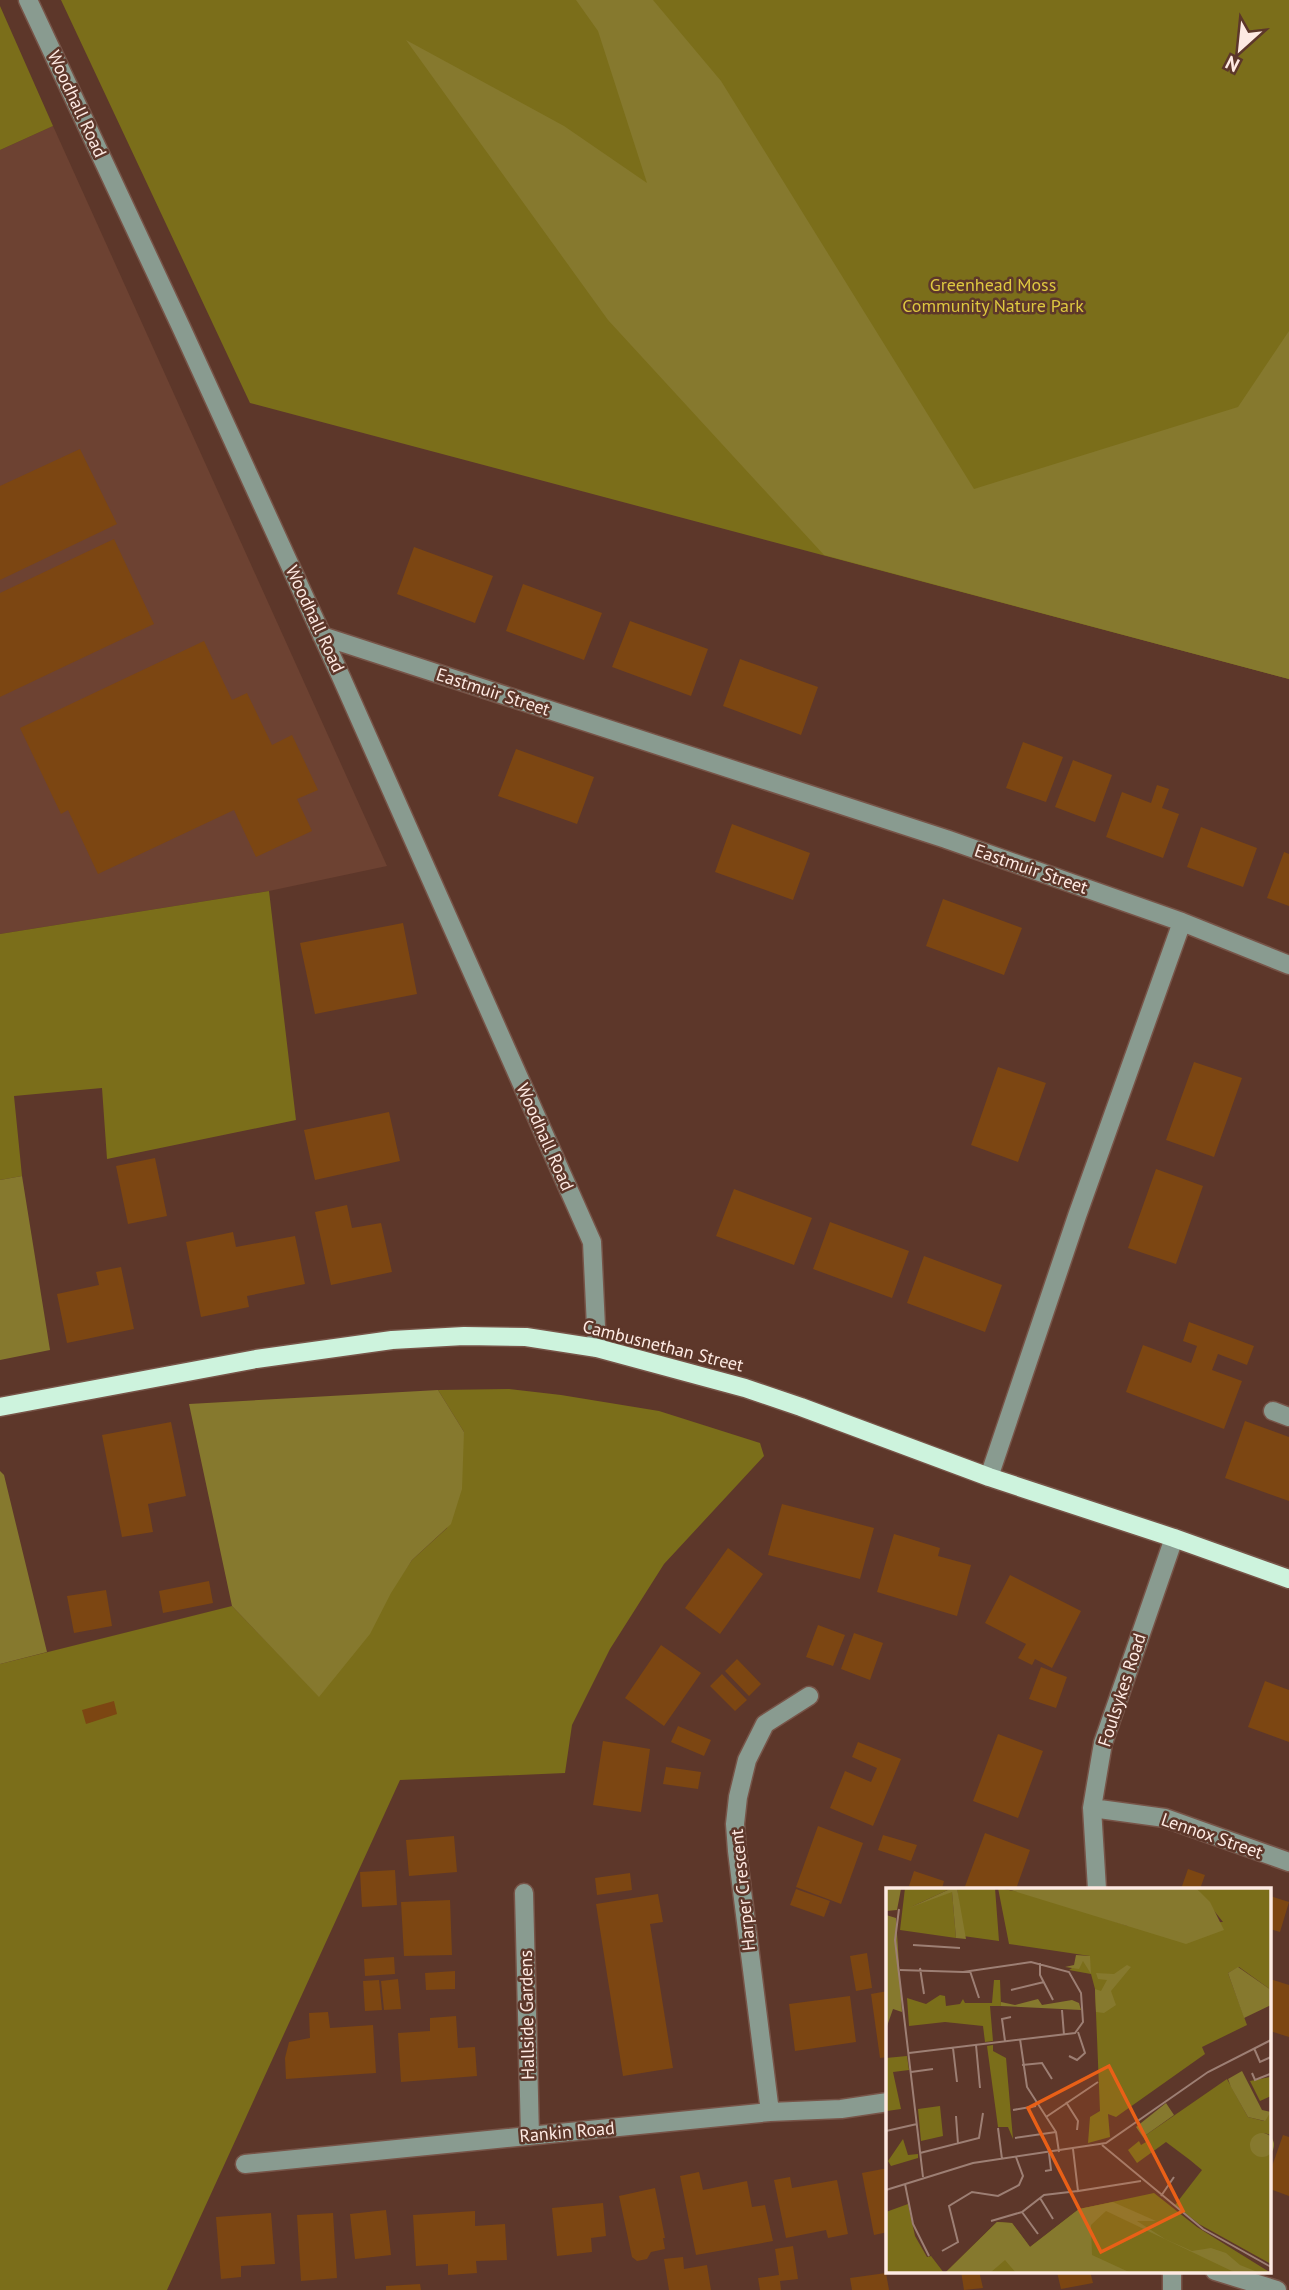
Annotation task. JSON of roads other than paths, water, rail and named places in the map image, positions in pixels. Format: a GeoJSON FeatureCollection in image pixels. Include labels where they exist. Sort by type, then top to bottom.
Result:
{"type":"FeatureCollection","features":[{"type":"Feature","properties":{"kind":"main road","name":"Cambusnethan Street"},"geometry":{"type":"LineString","coordinates":[[0,1407],[256,1359],[392,1340],[464,1336],[526,1337],[597,1348],[745,1388],[989,1477],[1289,1579]]}},
{"type":"Feature","properties":{"kind":"street","name":"Woodhall Road"},"geometry":{"type":"LineString","coordinates":[[28,0],[342,678],[592,1242],[597,1348]]}},
{"type":"Feature","properties":{"kind":"street","name":"Eastmuir Street"},"geometry":{"type":"LineString","coordinates":[[322,636],[946,839],[1182,922],[1289,965]]}},
{"type":"Feature","properties":{"kind":"street"},"geometry":{"type":"LineString","coordinates":[[989,1477],[1077,1216],[1182,922]]}},
{"type":"Feature","properties":{"kind":"street","name":"Foulsykes Road"},"geometry":{"type":"LineString","coordinates":[[1097,1888],[1092,1808],[1103,1742],[1174,1538]]}},
{"type":"Feature","properties":{"kind":"street","name":"Harper Crescent"},"geometry":{"type":"LineString","coordinates":[[770,2112],[735,1824],[747,1760],[765,1724],[809,1696]]}},
{"type":"Feature","properties":{"kind":"street","name":"Lennox Street"},"geometry":{"type":"LineString","coordinates":[[1092,1808],[1165,1818],[1289,1862]]}},
{"type":"Feature","properties":{"kind":"street","name":"Hallside Gardens"},"geometry":{"type":"LineString","coordinates":[[524,1893],[530,2136]]}},
{"type":"Feature","properties":{"kind":"street","name":"Rankin Road"},"geometry":{"type":"LineString","coordinates":[[245,2164],[770,2112],[841,2109],[886,2102]]}},
{"type":"Feature","properties":{"kind":"street"},"geometry":{"type":"LineString","coordinates":[[1172,2272],[1172,2290]]}},
{"type":"Feature","properties":{"kind":"street"},"geometry":{"type":"LineString","coordinates":[[1217,2272],[1277,2290]]}},
{"type":"Feature","properties":{"kind":"park label","name":"Greenhead Moss Community Nature Park"},"geometry":{"type":"Point","coordinates":[993,295]}}]}
